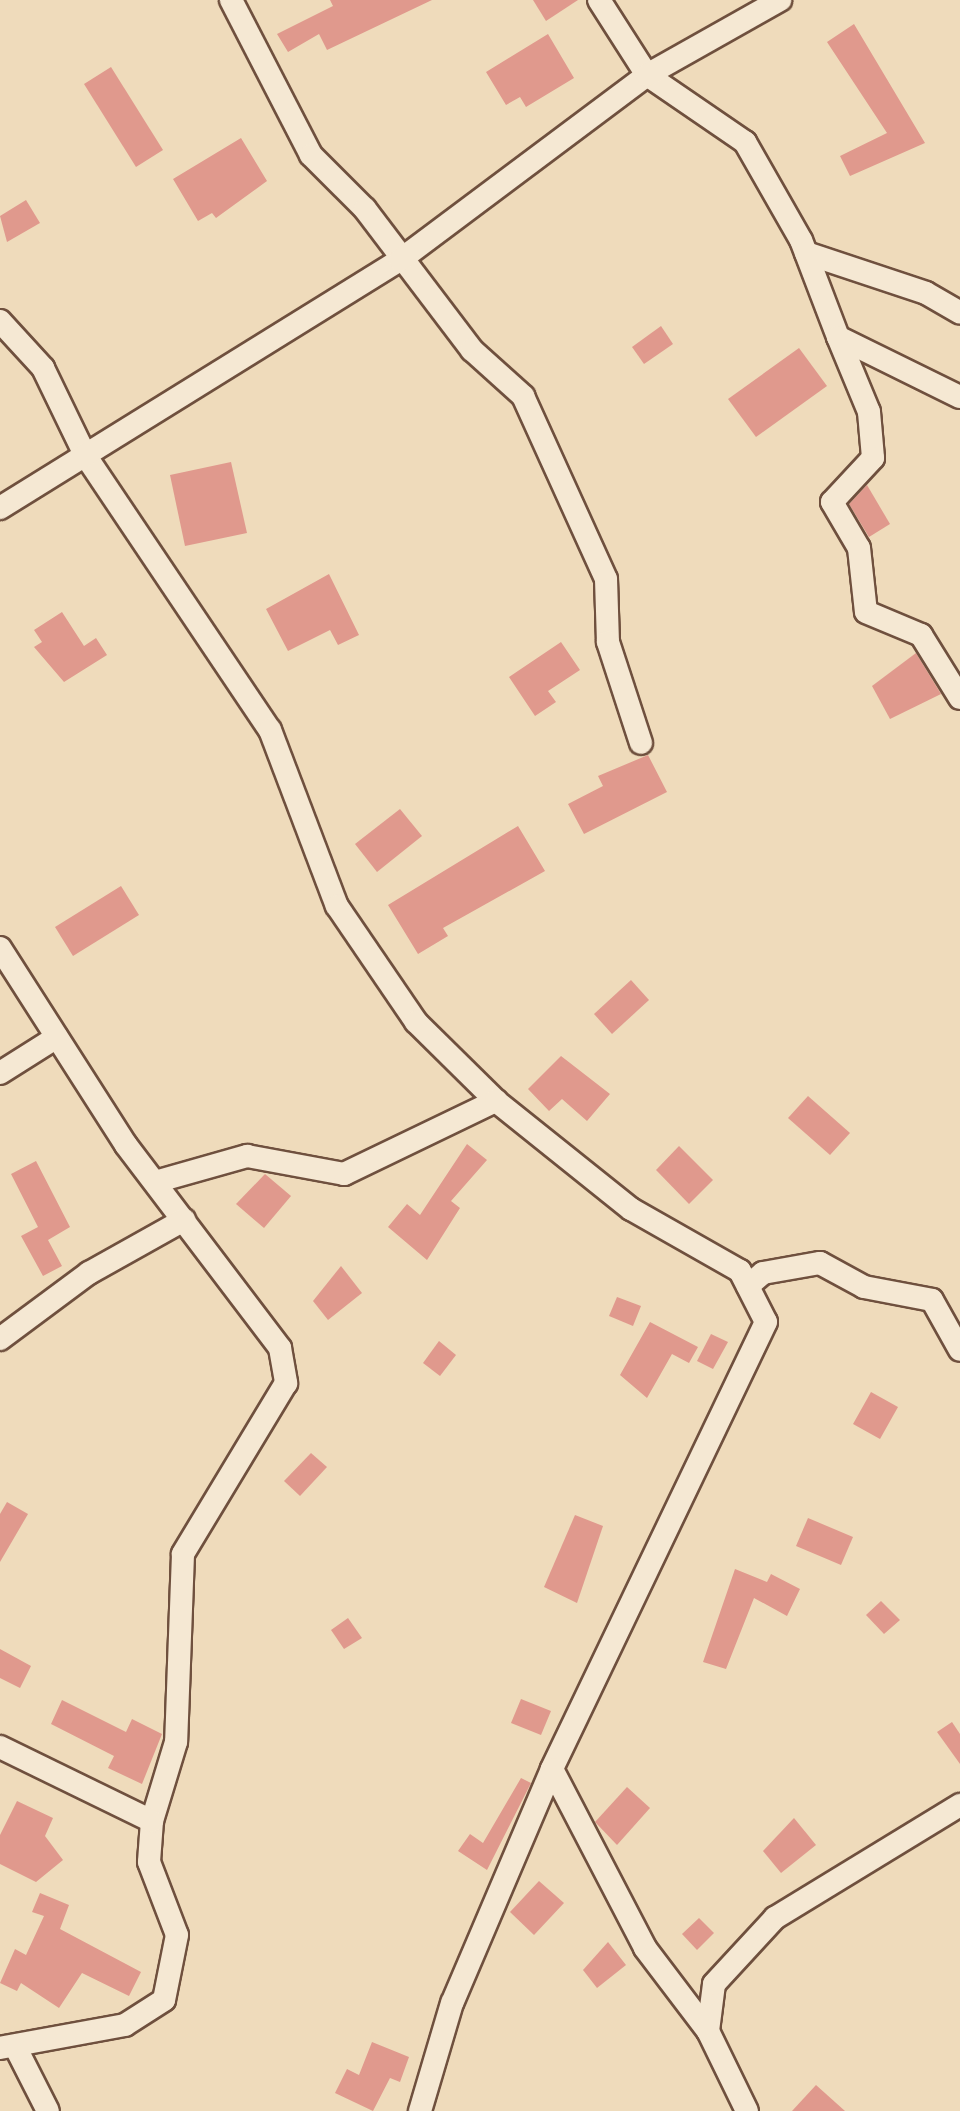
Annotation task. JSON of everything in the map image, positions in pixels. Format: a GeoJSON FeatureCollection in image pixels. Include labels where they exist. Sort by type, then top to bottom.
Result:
{"type":"FeatureCollection","features":[{"type":"Feature","properties":{"kind":"street"},"geometry":{"type":"LineString","coordinates":[[231,0],[311,155],[365,209],[398,261],[472,350],[523,396],[606,579],[608,642],[641,743]]}},
{"type":"Feature","properties":{"kind":"street"},"geometry":{"type":"LineString","coordinates":[[599,0],[647,75],[745,142],[806,253],[869,412],[873,458],[832,502],[859,548],[866,612],[921,635],[960,698]]}},
{"type":"Feature","properties":{"kind":"street"},"geometry":{"type":"LineString","coordinates":[[0,508],[398,261],[647,75],[780,0]]}},
{"type":"Feature","properties":{"kind":"street"},"geometry":{"type":"LineString","coordinates":[[806,253],[926,293],[960,313]]}},
{"type":"Feature","properties":{"kind":"street"},"geometry":{"type":"LineString","coordinates":[[0,321],[43,368],[85,455],[270,730],[337,906],[416,1022],[496,1101],[631,1209],[740,1271],[766,1322],[552,1769],[452,2003],[420,2111]]}},
{"type":"Feature","properties":{"kind":"street"},"geometry":{"type":"LineString","coordinates":[[838,337],[960,397]]}},
{"type":"Feature","properties":{"kind":"street"},"geometry":{"type":"LineString","coordinates":[[0,948],[155,1182],[280,1348],[286,1383],[183,1554],[176,1742],[152,1821],[149,1862],[177,1935],[164,2000],[125,2025],[83,2029],[8,2049],[48,2111]]}},
{"type":"Feature","properties":{"kind":"street"},"geometry":{"type":"LineString","coordinates":[[0,1073],[57,1037]]}},
{"type":"Feature","properties":{"kind":"street"},"geometry":{"type":"LineString","coordinates":[[155,1182],[247,1156],[344,1174],[496,1101]]}},
{"type":"Feature","properties":{"kind":"street"},"geometry":{"type":"LineString","coordinates":[[0,1339],[89,1273],[184,1220]]}},
{"type":"Feature","properties":{"kind":"street"},"geometry":{"type":"LineString","coordinates":[[748,1286],[763,1273],[820,1263],[864,1287],[932,1300],[960,1350]]}},
{"type":"Feature","properties":{"kind":"street"},"geometry":{"type":"LineString","coordinates":[[0,1747],[152,1821]]}},
{"type":"Feature","properties":{"kind":"street"},"geometry":{"type":"LineString","coordinates":[[552,1769],[645,1948],[708,2031],[747,2111]]}},
{"type":"Feature","properties":{"kind":"street"},"geometry":{"type":"LineString","coordinates":[[708,2031],[714,1984],[775,1918],[960,1805]]}},
{"type":"Feature","properties":{"kind":"building"},"geometry":{"type":"Polygon","coordinates":[[[330,0],[432,0],[327,50],[319,34],[288,52],[277,34],[333,6],[330,0]]]}},
{"type":"Feature","properties":{"kind":"building"},"geometry":{"type":"Polygon","coordinates":[[[533,0],[578,0],[546,21],[533,0]]]}},
{"type":"Feature","properties":{"kind":"building"},"geometry":{"type":"Polygon","coordinates":[[[854,24],[925,143],[850,176],[840,156],[887,133],[827,42],[854,24]]]}},
{"type":"Feature","properties":{"kind":"building"},"geometry":{"type":"Polygon","coordinates":[[[548,34],[574,78],[526,107],[520,97],[506,105],[486,72],[548,34]]]}},
{"type":"Feature","properties":{"kind":"building"},"geometry":{"type":"Polygon","coordinates":[[[111,67],[163,150],[136,167],[84,84],[111,67]]]}},
{"type":"Feature","properties":{"kind":"building"},"geometry":{"type":"Polygon","coordinates":[[[241,138],[267,181],[216,218],[212,213],[198,221],[173,179],[241,138]]]}},
{"type":"Feature","properties":{"kind":"building"},"geometry":{"type":"Polygon","coordinates":[[[26,200],[40,223],[7,242],[0,216],[26,200]]]}},
{"type":"Feature","properties":{"kind":"building"},"geometry":{"type":"Polygon","coordinates":[[[661,326],[673,344],[644,364],[632,347],[661,326]]]}},
{"type":"Feature","properties":{"kind":"building"},"geometry":{"type":"Polygon","coordinates":[[[799,348],[827,386],[756,437],[728,399],[799,348]]]}},
{"type":"Feature","properties":{"kind":"building"},"geometry":{"type":"Polygon","coordinates":[[[231,462],[247,533],[185,546],[170,475],[231,462]]]}},
{"type":"Feature","properties":{"kind":"building"},"geometry":{"type":"Polygon","coordinates":[[[867,485],[890,524],[869,537],[849,504],[867,485]]]}},
{"type":"Feature","properties":{"kind":"building"},"geometry":{"type":"Polygon","coordinates":[[[329,574],[359,635],[338,645],[330,630],[288,651],[266,609],[329,574]]]}},
{"type":"Feature","properties":{"kind":"building"},"geometry":{"type":"Polygon","coordinates":[[[62,612],[84,646],[96,638],[107,655],[64,682],[34,647],[42,642],[34,630],[62,612]]]}},
{"type":"Feature","properties":{"kind":"building"},"geometry":{"type":"Polygon","coordinates":[[[561,642],[580,670],[548,691],[556,702],[535,716],[509,677],[561,642]]]}},
{"type":"Feature","properties":{"kind":"building"},"geometry":{"type":"Polygon","coordinates":[[[916,653],[941,694],[890,719],[872,686],[916,653]]]}},
{"type":"Feature","properties":{"kind":"building"},"geometry":{"type":"Polygon","coordinates":[[[648,755],[667,792],[584,834],[568,804],[603,786],[598,776],[648,755]]]}},
{"type":"Feature","properties":{"kind":"building"},"geometry":{"type":"Polygon","coordinates":[[[400,809],[422,836],[377,872],[355,844],[400,809]]]}},
{"type":"Feature","properties":{"kind":"building"},"geometry":{"type":"Polygon","coordinates":[[[518,826],[545,871],[443,928],[448,936],[418,954],[388,905],[518,826]]]}},
{"type":"Feature","properties":{"kind":"building"},"geometry":{"type":"Polygon","coordinates":[[[121,886],[139,915],[73,956],[55,927],[121,886]]]}},
{"type":"Feature","properties":{"kind":"building"},"geometry":{"type":"Polygon","coordinates":[[[631,980],[649,1000],[612,1034],[594,1014],[631,980]]]}},
{"type":"Feature","properties":{"kind":"building"},"geometry":{"type":"Polygon","coordinates":[[[561,1056],[610,1094],[587,1121],[562,1099],[549,1111],[528,1089],[561,1056]]]}},
{"type":"Feature","properties":{"kind":"building"},"geometry":{"type":"Polygon","coordinates":[[[808,1096],[850,1133],[830,1155],[788,1118],[808,1096]]]}},
{"type":"Feature","properties":{"kind":"building"},"geometry":{"type":"Polygon","coordinates":[[[467,1144],[487,1160],[451,1201],[460,1208],[427,1260],[388,1227],[407,1204],[420,1215],[467,1144]]]}},
{"type":"Feature","properties":{"kind":"building"},"geometry":{"type":"Polygon","coordinates":[[[679,1146],[713,1180],[689,1204],[656,1170],[679,1146]]]}},
{"type":"Feature","properties":{"kind":"building"},"geometry":{"type":"Polygon","coordinates":[[[36,1161],[70,1227],[48,1240],[62,1266],[43,1276],[21,1236],[38,1227],[11,1174],[36,1161]]]}},
{"type":"Feature","properties":{"kind":"building"},"geometry":{"type":"Polygon","coordinates":[[[265,1174],[291,1196],[264,1228],[236,1204],[265,1174]]]}},
{"type":"Feature","properties":{"kind":"building"},"geometry":{"type":"Polygon","coordinates":[[[341,1266],[362,1293],[328,1320],[313,1301],[341,1266]]]}},
{"type":"Feature","properties":{"kind":"building"},"geometry":{"type":"Polygon","coordinates":[[[617,1297],[641,1306],[633,1326],[609,1316],[617,1297]]]}},
{"type":"Feature","properties":{"kind":"building"},"geometry":{"type":"Polygon","coordinates":[[[650,1322],[698,1347],[689,1363],[672,1354],[647,1398],[620,1375],[650,1322]]]}},
{"type":"Feature","properties":{"kind":"building"},"geometry":{"type":"Polygon","coordinates":[[[711,1334],[728,1342],[713,1369],[697,1361],[711,1334]]]}},
{"type":"Feature","properties":{"kind":"building"},"geometry":{"type":"Polygon","coordinates":[[[439,1341],[456,1355],[440,1376],[423,1363],[439,1341]]]}},
{"type":"Feature","properties":{"kind":"building"},"geometry":{"type":"Polygon","coordinates":[[[871,1392],[898,1407],[880,1439],[853,1424],[871,1392]]]}},
{"type":"Feature","properties":{"kind":"building"},"geometry":{"type":"Polygon","coordinates":[[[311,1453],[327,1467],[300,1496],[284,1481],[311,1453]]]}},
{"type":"Feature","properties":{"kind":"building"},"geometry":{"type":"Polygon","coordinates":[[[7,1502],[28,1514],[0,1562],[0,1514],[7,1502]]]}},
{"type":"Feature","properties":{"kind":"building"},"geometry":{"type":"Polygon","coordinates":[[[575,1515],[603,1526],[577,1603],[544,1587],[575,1515]]]}},
{"type":"Feature","properties":{"kind":"building"},"geometry":{"type":"Polygon","coordinates":[[[808,1518],[853,1537],[841,1565],[796,1546],[808,1518]]]}},
{"type":"Feature","properties":{"kind":"building"},"geometry":{"type":"Polygon","coordinates":[[[735,1569],[767,1582],[771,1574],[800,1589],[787,1616],[754,1598],[726,1669],[703,1662],[735,1569]]]}},
{"type":"Feature","properties":{"kind":"building"},"geometry":{"type":"Polygon","coordinates":[[[881,1601],[900,1620],[884,1634],[866,1615],[881,1601]]]}},
{"type":"Feature","properties":{"kind":"building"},"geometry":{"type":"Polygon","coordinates":[[[348,1618],[362,1638],[344,1649],[331,1630],[348,1618]]]}},
{"type":"Feature","properties":{"kind":"building"},"geometry":{"type":"Polygon","coordinates":[[[0,1649],[31,1666],[20,1688],[0,1678],[0,1649]]]}},
{"type":"Feature","properties":{"kind":"building"},"geometry":{"type":"Polygon","coordinates":[[[521,1699],[551,1711],[541,1735],[511,1723],[521,1699]]]}},
{"type":"Feature","properties":{"kind":"building"},"geometry":{"type":"Polygon","coordinates":[[[62,1700],[126,1732],[132,1719],[162,1734],[142,1784],[108,1768],[114,1756],[51,1724],[62,1700]]]}},
{"type":"Feature","properties":{"kind":"building"},"geometry":{"type":"Polygon","coordinates":[[[952,1722],[960,1734],[960,1764],[937,1732],[952,1722]]]}},
{"type":"Feature","properties":{"kind":"building"},"geometry":{"type":"Polygon","coordinates":[[[521,1778],[531,1783],[487,1870],[458,1851],[470,1834],[483,1843],[521,1778]]]}},
{"type":"Feature","properties":{"kind":"building"},"geometry":{"type":"Polygon","coordinates":[[[627,1787],[650,1808],[617,1845],[595,1822],[627,1787]]]}},
{"type":"Feature","properties":{"kind":"building"},"geometry":{"type":"Polygon","coordinates":[[[17,1801],[53,1818],[45,1836],[63,1860],[36,1882],[0,1864],[0,1835],[17,1801]]]}},
{"type":"Feature","properties":{"kind":"building"},"geometry":{"type":"Polygon","coordinates":[[[794,1818],[816,1845],[781,1873],[763,1851],[794,1818]]]}},
{"type":"Feature","properties":{"kind":"building"},"geometry":{"type":"Polygon","coordinates":[[[539,1881],[564,1903],[534,1935],[510,1912],[539,1881]]]}},
{"type":"Feature","properties":{"kind":"building"},"geometry":{"type":"Polygon","coordinates":[[[40,1893],[69,1905],[60,1929],[141,1972],[129,1996],[82,1973],[59,2008],[21,1983],[17,1991],[0,1983],[15,1949],[26,1955],[44,1916],[32,1912],[40,1893]]]}},
{"type":"Feature","properties":{"kind":"building"},"geometry":{"type":"Polygon","coordinates":[[[699,1918],[714,1933],[697,1950],[682,1934],[699,1918]]]}},
{"type":"Feature","properties":{"kind":"building"},"geometry":{"type":"Polygon","coordinates":[[[608,1942],[626,1965],[597,1988],[583,1970],[608,1942]]]}},
{"type":"Feature","properties":{"kind":"building"},"geometry":{"type":"Polygon","coordinates":[[[372,2042],[409,2057],[400,2082],[390,2078],[373,2111],[335,2093],[347,2069],[359,2075],[372,2042]]]}},
{"type":"Feature","properties":{"kind":"building"},"geometry":{"type":"Polygon","coordinates":[[[816,2085],[845,2111],[792,2111],[816,2085]]]}}]}
